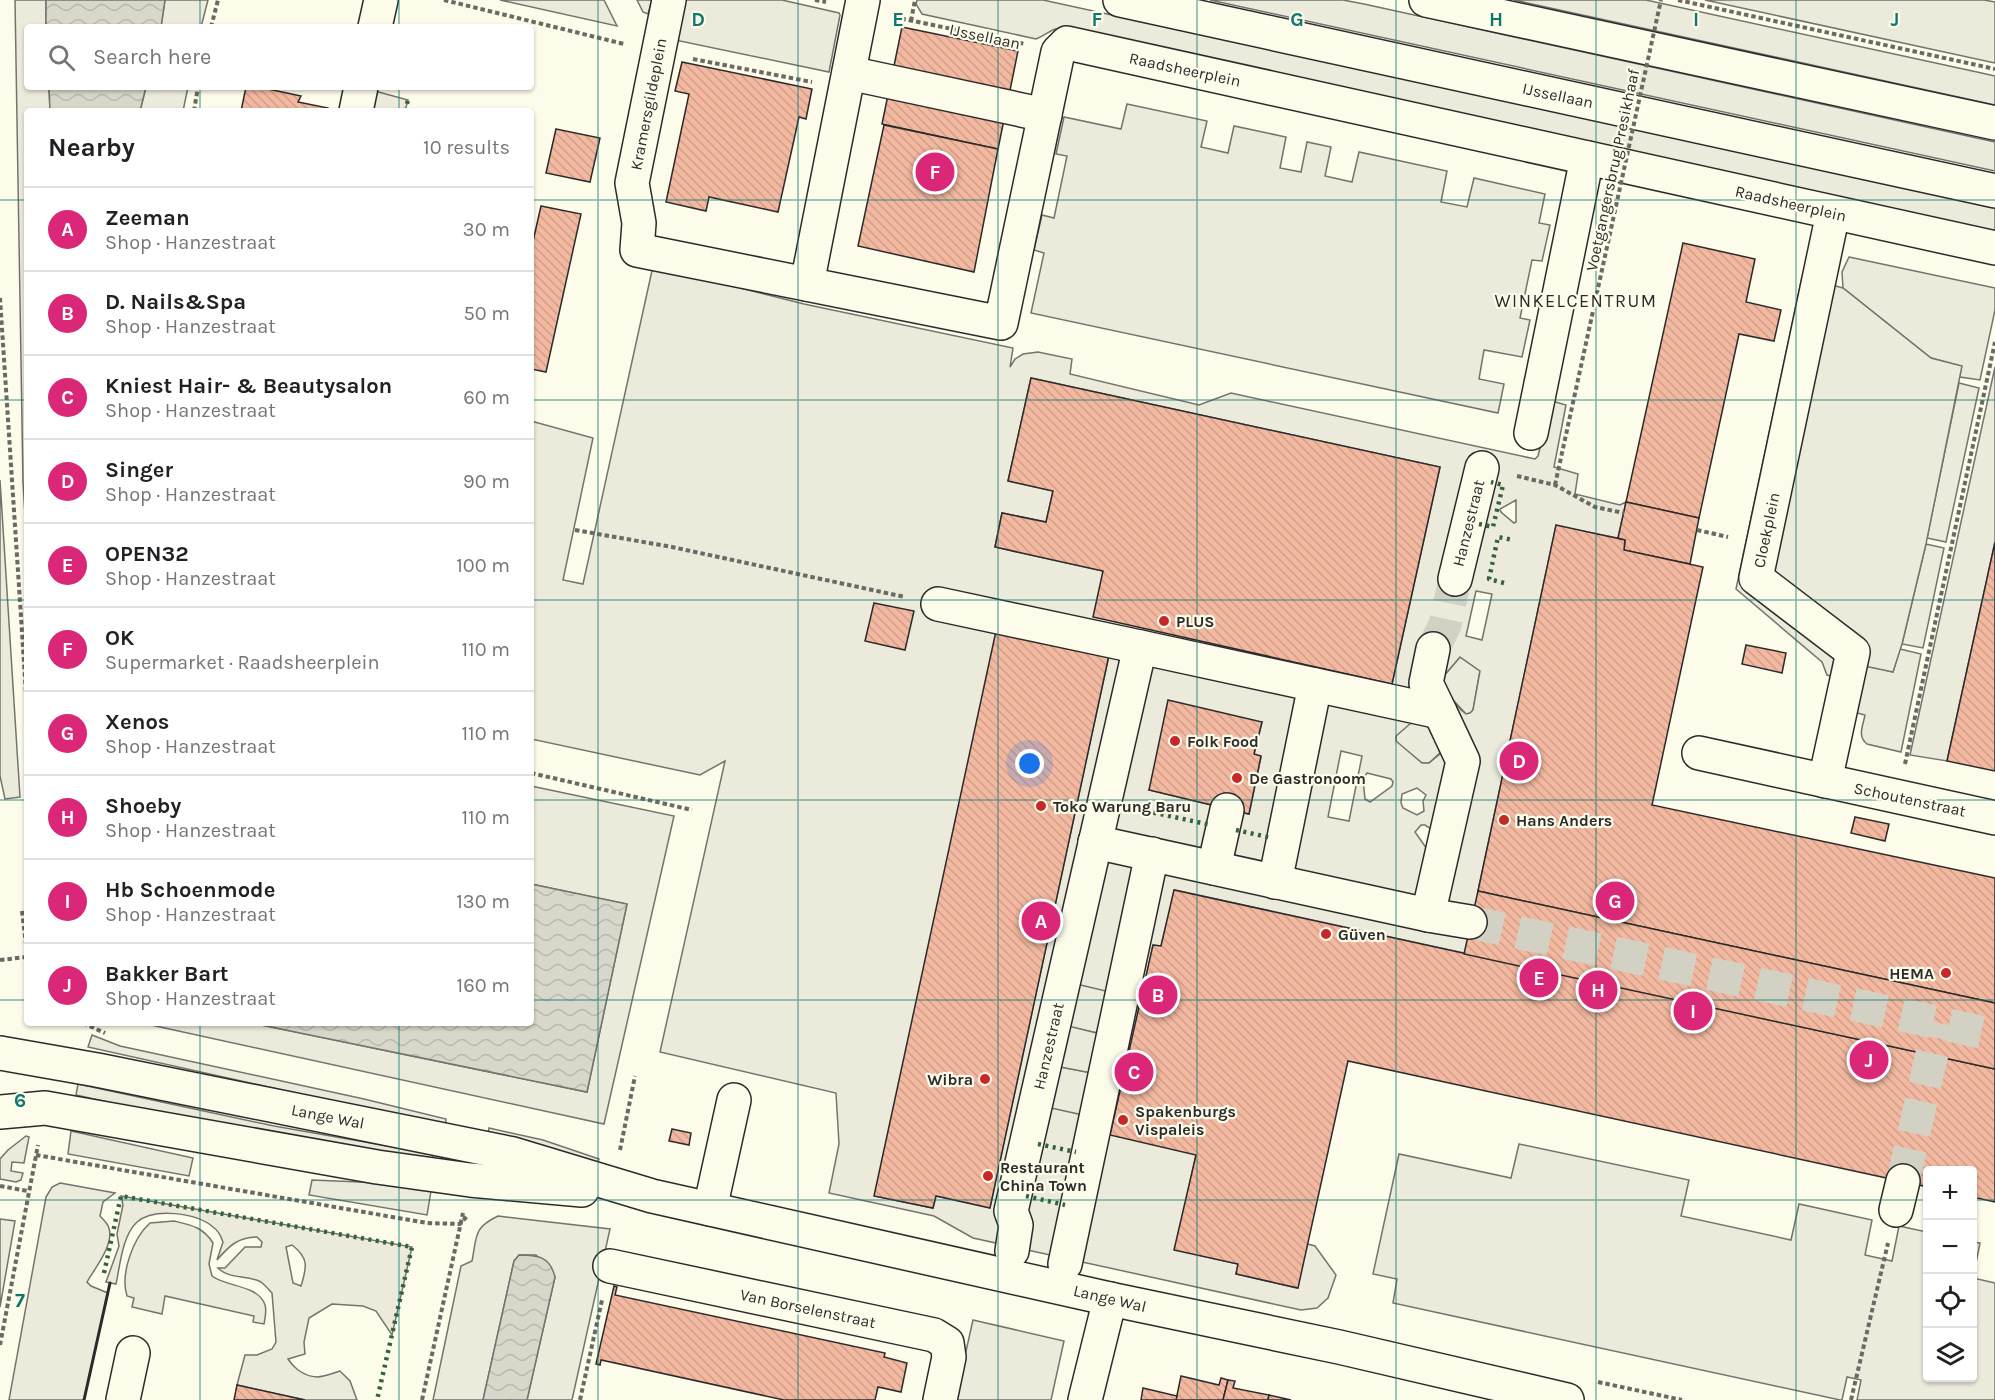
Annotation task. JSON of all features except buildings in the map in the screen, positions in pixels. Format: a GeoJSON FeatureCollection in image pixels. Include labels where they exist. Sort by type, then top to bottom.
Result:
{"type":"FeatureCollection","features":[{"type":"Feature","properties":{"kind":"street"},"geometry":{"type":"LineString","coordinates":[[376,24],[381,0]]}},
{"type":"Feature","properties":{"kind":"street","name":"Kramersgildeplein"},"geometry":{"type":"LineString","coordinates":[[669,0],[633,183],[639,223],[637,250],[1001,323],[1045,115]]}},
{"type":"Feature","properties":{"kind":"street"},"geometry":{"type":"LineString","coordinates":[[807,284],[863,0]]}},
{"type":"Feature","properties":{"kind":"street","name":"IJssellaan"},"geometry":{"type":"LineString","coordinates":[[1120,0],[1995,191]]}},
{"type":"Feature","properties":{"kind":"street"},"geometry":{"type":"LineString","coordinates":[[1426,0],[1995,123]]}},
{"type":"Feature","properties":{"kind":"street","name":"Raadsheerplein"},"geometry":{"type":"LineString","coordinates":[[1058,52],[1067,43],[1995,248]]}},
{"type":"Feature","properties":{"kind":"street"},"geometry":{"type":"LineString","coordinates":[[847,81],[1045,115],[1058,52]]}},
{"type":"Feature","properties":{"kind":"street"},"geometry":{"type":"LineString","coordinates":[[357,108],[360,90]]}},
{"type":"Feature","properties":{"kind":"street"},"geometry":{"type":"LineString","coordinates":[[1531,433],[1587,158]]}},
{"type":"Feature","properties":{"kind":"street","name":"Cloekplein"},"geometry":{"type":"LineString","coordinates":[[1825,781],[1853,652],[1756,578],[1833,213]]}},
{"type":"Feature","properties":{"kind":"street","name":"Hanzestraat"},"geometry":{"type":"LineString","coordinates":[[1455,579],[1482,468]]}},
{"type":"Feature","properties":{"kind":"street"},"geometry":{"type":"LineString","coordinates":[[938,604],[1440,712]]}},
{"type":"Feature","properties":{"kind":"street","name":"Hanzestraat"},"geometry":{"type":"LineString","coordinates":[[1012,1251],[1016,1226],[1011,1211],[1140,647]]}},
{"type":"Feature","properties":{"kind":"street"},"geometry":{"type":"LineString","coordinates":[[1428,915],[1463,761],[1426,683],[1433,649]]}},
{"type":"Feature","properties":{"kind":"street"},"geometry":{"type":"LineString","coordinates":[[1275,882],[1315,685]]}},
{"type":"Feature","properties":{"kind":"street"},"geometry":{"type":"LineString","coordinates":[[1699,753],[1825,781]]}},
{"type":"Feature","properties":{"kind":"street","name":"Schoutenstraat"},"geometry":{"type":"LineString","coordinates":[[1825,781],[1995,818]]}},
{"type":"Feature","properties":{"kind":"street"},"geometry":{"type":"LineString","coordinates":[[1214,868],[1227,810]]}},
{"type":"Feature","properties":{"kind":"street"},"geometry":{"type":"LineString","coordinates":[[1095,842],[1428,915],[1470,922]]}},
{"type":"Feature","properties":{"kind":"street"},"geometry":{"type":"LineString","coordinates":[[1065,1264],[1152,854]]}},
{"type":"Feature","properties":{"kind":"street","name":"Lange Wal"},"geometry":{"type":"LineString","coordinates":[[0,1053],[108,1072],[513,1154],[652,1196],[1110,1299],[1339,1347],[1523,1395],[1568,1400]]}},
{"type":"Feature","properties":{"kind":"street"},"geometry":{"type":"LineString","coordinates":[[710,1209],[734,1100]]}},
{"type":"Feature","properties":{"kind":"street","name":"Lange Wal"},"geometry":{"type":"LineString","coordinates":[[0,1112],[45,1108],[378,1167],[470,1180],[652,1196]]}},
{"type":"Feature","properties":{"kind":"street","name":"Van Borselenstraat"},"geometry":{"type":"LineString","coordinates":[[610,1266],[934,1335],[947,1343],[949,1357],[940,1400]]}},
{"type":"Feature","properties":{"kind":"street"},"geometry":{"type":"LineString","coordinates":[[1085,1400],[1110,1299]]}},
{"type":"Feature","properties":{"kind":"street"},"geometry":{"type":"LineString","coordinates":[[123,1400],[133,1353]]}},
{"type":"Feature","properties":{"kind":"path"},"geometry":{"type":"LineString","coordinates":[[212,24],[218,0]]}},
{"type":"Feature","properties":{"kind":"path"},"geometry":{"type":"LineString","coordinates":[[444,0],[658,52],[847,81]]}},
{"type":"Feature","properties":{"kind":"path","name":"IJssellaan"},"geometry":{"type":"LineString","coordinates":[[915,0],[911,21],[1058,52]]}},
{"type":"Feature","properties":{"kind":"path","name":"Voetgangersbrug Presikhaaf"},"geometry":{"type":"LineString","coordinates":[[1555,485],[1661,0]]}},
{"type":"Feature","properties":{"kind":"path"},"geometry":{"type":"LineString","coordinates":[[1678,0],[1995,69]]}},
{"type":"Feature","properties":{"kind":"path"},"geometry":{"type":"LineString","coordinates":[[194,108],[198,90]]}},
{"type":"Feature","properties":{"kind":"path"},"geometry":{"type":"LineString","coordinates":[[0,298],[24,662]]}},
{"type":"Feature","properties":{"kind":"path"},"geometry":{"type":"LineString","coordinates":[[1898,797],[1995,342]]}},
{"type":"Feature","properties":{"kind":"path"},"geometry":{"type":"LineString","coordinates":[[1482,468],[1555,485],[1595,507],[1624,513]]}},
{"type":"Feature","properties":{"kind":"path"},"geometry":{"type":"LineString","coordinates":[[575,530],[672,547],[938,604]]}},
{"type":"Feature","properties":{"kind":"path"},"geometry":{"type":"LineString","coordinates":[[534,774],[692,810]]}},
{"type":"Feature","properties":{"kind":"path"},"geometry":{"type":"LineString","coordinates":[[22,910],[24,927]]}},
{"type":"Feature","properties":{"kind":"path"},"geometry":{"type":"LineString","coordinates":[[0,960],[24,957]]}},
{"type":"Feature","properties":{"kind":"path"},"geometry":{"type":"LineString","coordinates":[[619,1157],[635,1076]]}},
{"type":"Feature","properties":{"kind":"path"},"geometry":{"type":"LineString","coordinates":[[0,1345],[39,1141]]}},
{"type":"Feature","properties":{"kind":"path"},"geometry":{"type":"LineString","coordinates":[[36,1155],[427,1223],[460,1224]]}},
{"type":"Feature","properties":{"kind":"path"},"geometry":{"type":"LineString","coordinates":[[0,1186],[28,1191]]}},
{"type":"Feature","properties":{"kind":"path"},"geometry":{"type":"LineString","coordinates":[[1851,1400],[1899,1196]]}},
{"type":"Feature","properties":{"kind":"path"},"geometry":{"type":"LineString","coordinates":[[422,1400],[464,1206]]}},
{"type":"Feature","properties":{"kind":"path"},"geometry":{"type":"LineString","coordinates":[[580,1400],[610,1266]]}},
{"type":"Feature","properties":{"kind":"shaded area"},"geometry":{"type":"Polygon","coordinates":[[[15,0],[46,0],[46,24],[24,24],[24,90],[49,90],[50,108],[24,108],[24,498],[15,0]]]}},
{"type":"Feature","properties":{"kind":"shaded area"},"geometry":{"type":"Polygon","coordinates":[[[165,0],[208,0],[202,24],[161,24],[165,0]]]}},
{"type":"Feature","properties":{"kind":"shaded area"},"geometry":{"type":"Polygon","coordinates":[[[500,0],[604,0],[617,26],[500,0]]]}},
{"type":"Feature","properties":{"kind":"shaded area"},"geometry":{"type":"Polygon","coordinates":[[[637,0],[652,0],[648,14],[643,12],[637,0]]]}},
{"type":"Feature","properties":{"kind":"shaded area"},"geometry":{"type":"Polygon","coordinates":[[[684,0],[782,0],[839,13],[829,72],[675,40],[684,0]]]}},
{"type":"Feature","properties":{"kind":"shaded area"},"geometry":{"type":"Polygon","coordinates":[[[917,0],[1043,0],[1995,208],[1995,231],[1066,28],[1053,30],[1036,39],[922,14],[916,4],[917,0]]]}},
{"type":"Feature","properties":{"kind":"shaded area"},"geometry":{"type":"Polygon","coordinates":[[[1210,0],[1343,0],[1364,4],[1995,142],[1995,171],[1210,0]]]}},
{"type":"Feature","properties":{"kind":"shaded area"},"geometry":{"type":"Polygon","coordinates":[[[1514,0],[1646,0],[1977,72],[1995,76],[1995,105],[1514,0]]]}},
{"type":"Feature","properties":{"kind":"shaded area"},"geometry":{"type":"Polygon","coordinates":[[[1705,0],[1984,0],[1995,2],[1995,63],[1705,0]]]}},
{"type":"Feature","properties":{"kind":"shaded area"},"geometry":{"type":"Polygon","coordinates":[[[145,90],[187,90],[184,108],[141,108],[145,90]]]}},
{"type":"Feature","properties":{"kind":"shaded area"},"geometry":{"type":"Polygon","coordinates":[[[358,90],[371,90],[408,100],[406,108],[344,108],[358,90]]]}},
{"type":"Feature","properties":{"kind":"shaded area"},"geometry":{"type":"Polygon","coordinates":[[[1127,104],[1207,121],[1201,147],[1228,153],[1234,126],[1286,137],[1280,168],[1301,172],[1307,142],[1331,147],[1325,176],[1352,182],[1359,152],[1447,171],[1441,202],[1467,207],[1474,178],[1545,194],[1539,223],[1550,225],[1542,261],[1532,260],[1520,318],[1530,320],[1522,357],[1484,350],[1479,379],[1504,384],[1498,413],[1031,313],[1044,253],[1034,250],[1042,215],[1054,218],[1067,156],[1056,154],[1064,117],[1121,129],[1127,104]]]}},
{"type":"Feature","properties":{"kind":"shaded area"},"geometry":{"type":"Polygon","coordinates":[[[1849,257],[1995,288],[1995,310],[1980,380],[1960,377],[1961,366],[1931,358],[1843,288],[1842,272],[1849,257]]]}},
{"type":"Feature","properties":{"kind":"shaded area"},"geometry":{"type":"Polygon","coordinates":[[[653,266],[804,304],[1013,348],[1010,367],[1015,359],[1023,354],[1038,352],[1072,359],[1070,374],[1199,405],[1231,393],[1535,459],[1538,456],[1552,401],[1566,405],[1554,467],[1578,474],[1575,494],[1620,505],[1626,502],[1618,538],[1556,526],[1478,891],[1995,1003],[1995,1069],[1175,890],[1161,946],[1153,945],[1138,1015],[1196,1155],[1175,1250],[1238,1264],[1236,1274],[1297,1288],[1307,1244],[1315,1246],[1336,1275],[1328,1298],[1317,1308],[1301,1310],[973,1238],[934,1216],[829,1193],[839,1144],[836,1093],[660,1052],[725,761],[700,775],[534,740],[534,422],[593,438],[563,580],[583,584],[653,266]],[[1031,378],[1008,481],[1053,491],[1046,522],[1002,513],[995,547],[1103,571],[1174,634],[1392,684],[1440,467],[1031,378]],[[1516,500],[1500,509],[1514,523],[1516,522],[1516,500]],[[1476,591],[1466,636],[1482,640],[1492,594],[1476,591]],[[1109,655],[875,1196],[933,1208],[936,1196],[990,1207],[1109,655]],[[1460,657],[1442,678],[1444,690],[1461,710],[1466,714],[1470,713],[1473,710],[1480,671],[1460,657]],[[1418,717],[1396,736],[1396,741],[1422,763],[1429,763],[1441,753],[1442,749],[1427,720],[1418,717]],[[1262,722],[1149,790],[1249,814],[1261,757],[1254,754],[1262,722]],[[1341,751],[1328,817],[1349,821],[1362,756],[1341,751]],[[1367,773],[1363,779],[1365,799],[1370,802],[1392,786],[1393,782],[1391,779],[1367,773]],[[1417,788],[1402,794],[1403,808],[1417,815],[1424,811],[1423,801],[1426,795],[1417,788]],[[1421,825],[1415,832],[1429,852],[1445,838],[1425,825],[1421,825]],[[1068,982],[1060,1024],[1101,1034],[1110,992],[1068,982]],[[1050,1065],[1042,1106],[1083,1115],[1092,1073],[1050,1065]]]}},
{"type":"Feature","properties":{"kind":"shaded area"},"geometry":{"type":"Polygon","coordinates":[[[1802,277],[1843,288],[1931,358],[1962,366],[1926,544],[1902,644],[1893,672],[1864,666],[1861,684],[1827,675],[1822,662],[1736,589],[1802,277]]]}},
{"type":"Feature","properties":{"kind":"shaded area"},"geometry":{"type":"Polygon","coordinates":[[[1995,367],[1995,542],[1947,761],[1910,755],[1995,367]]]}},
{"type":"Feature","properties":{"kind":"shaded area"},"geometry":{"type":"Polygon","coordinates":[[[1959,383],[1979,388],[1946,542],[1927,538],[1959,383]]]}},
{"type":"Feature","properties":{"kind":"shaded area"},"geometry":{"type":"Polygon","coordinates":[[[0,480],[20,797],[5,799],[0,776],[0,480]]]}},
{"type":"Feature","properties":{"kind":"shaded area"},"geometry":{"type":"Polygon","coordinates":[[[1926,544],[1944,548],[1923,648],[1902,644],[1926,544]]]}},
{"type":"Feature","properties":{"kind":"shaded area"},"geometry":{"type":"Polygon","coordinates":[[[1900,649],[1921,654],[1901,752],[1867,744],[1861,734],[1865,715],[1857,713],[1864,665],[1893,672],[1900,649]]]}},
{"type":"Feature","properties":{"kind":"shaded area"},"geometry":{"type":"Polygon","coordinates":[[[1460,657],[1480,671],[1473,710],[1466,714],[1444,690],[1442,678],[1460,657]]]}},
{"type":"Feature","properties":{"kind":"shaded area"},"geometry":{"type":"Polygon","coordinates":[[[1418,717],[1425,718],[1442,751],[1429,763],[1422,763],[1396,742],[1396,735],[1418,717]]]}},
{"type":"Feature","properties":{"kind":"shaded area"},"geometry":{"type":"Polygon","coordinates":[[[534,787],[674,816],[604,1124],[156,1026],[267,1026],[587,1092],[627,904],[534,885],[534,787]]]}},
{"type":"Feature","properties":{"kind":"shaded area"},"geometry":{"type":"Polygon","coordinates":[[[1068,982],[1110,991],[1102,1034],[1060,1025],[1068,982]]]}},
{"type":"Feature","properties":{"kind":"shaded area"},"geometry":{"type":"Polygon","coordinates":[[[92,1035],[120,1046],[446,1119],[445,1129],[332,1101],[88,1047],[92,1035]]]}},
{"type":"Feature","properties":{"kind":"shaded area"},"geometry":{"type":"Polygon","coordinates":[[[1050,1065],[1092,1073],[1083,1116],[1041,1106],[1050,1065]]]}},
{"type":"Feature","properties":{"kind":"shaded area"},"geometry":{"type":"Polygon","coordinates":[[[78,1084],[274,1126],[433,1154],[432,1165],[207,1124],[76,1095],[78,1084]]]}},
{"type":"Feature","properties":{"kind":"shaded area"},"geometry":{"type":"Polygon","coordinates":[[[489,1128],[543,1140],[599,1159],[597,1164],[487,1139],[489,1128]]]}},
{"type":"Feature","properties":{"kind":"shaded area"},"geometry":{"type":"Polygon","coordinates":[[[71,1131],[193,1158],[189,1176],[68,1154],[71,1131]]]}},
{"type":"Feature","properties":{"kind":"shaded area"},"geometry":{"type":"Polygon","coordinates":[[[26,1136],[29,1137],[24,1163],[12,1162],[11,1171],[23,1173],[21,1180],[16,1182],[0,1179],[0,1159],[26,1136]]]}},
{"type":"Feature","properties":{"kind":"shaded area"},"geometry":{"type":"Polygon","coordinates":[[[1519,1144],[1689,1180],[1681,1216],[1791,1240],[1799,1204],[1872,1220],[1865,1255],[1892,1261],[1899,1226],[1923,1231],[1923,1382],[1977,1382],[1977,1279],[1995,1283],[1995,1400],[1857,1400],[1861,1380],[1847,1377],[1842,1400],[1840,1400],[1393,1303],[1397,1279],[1373,1274],[1399,1154],[1511,1178],[1519,1144]]]}},
{"type":"Feature","properties":{"kind":"shaded area"},"geometry":{"type":"Polygon","coordinates":[[[312,1180],[432,1185],[427,1215],[309,1195],[312,1180]]]}},
{"type":"Feature","properties":{"kind":"shaded area"},"geometry":{"type":"Polygon","coordinates":[[[60,1183],[115,1193],[103,1202],[100,1216],[109,1228],[109,1242],[87,1282],[108,1293],[84,1400],[9,1400],[46,1197],[52,1187],[60,1183]]]}},
{"type":"Feature","properties":{"kind":"shaded area"},"geometry":{"type":"Polygon","coordinates":[[[121,1196],[412,1247],[392,1335],[376,1311],[363,1306],[332,1304],[309,1318],[304,1342],[305,1354],[288,1359],[298,1370],[309,1376],[323,1376],[340,1371],[350,1381],[357,1400],[305,1400],[237,1385],[245,1355],[257,1355],[272,1349],[276,1342],[272,1293],[261,1282],[233,1276],[218,1268],[225,1268],[245,1247],[261,1247],[262,1242],[257,1237],[234,1243],[217,1260],[223,1242],[213,1227],[186,1215],[154,1214],[144,1217],[132,1228],[122,1252],[116,1284],[106,1282],[119,1246],[117,1234],[123,1205],[121,1196]],[[292,1245],[286,1247],[293,1283],[301,1286],[305,1263],[298,1250],[292,1245]]]}},
{"type":"Feature","properties":{"kind":"shaded area"},"geometry":{"type":"Polygon","coordinates":[[[498,1216],[610,1229],[572,1400],[527,1400],[555,1277],[536,1255],[519,1255],[514,1261],[483,1400],[433,1400],[461,1266],[472,1261],[480,1229],[498,1216]]]}},
{"type":"Feature","properties":{"kind":"shaded area"},"geometry":{"type":"Polygon","coordinates":[[[0,1219],[15,1221],[0,1307],[0,1219]]]}},
{"type":"Feature","properties":{"kind":"shaded area"},"geometry":{"type":"Polygon","coordinates":[[[174,1221],[205,1233],[213,1243],[209,1264],[212,1276],[249,1290],[262,1298],[266,1309],[264,1324],[253,1322],[254,1316],[165,1296],[162,1314],[132,1307],[134,1298],[127,1296],[125,1277],[133,1247],[150,1223],[174,1221]]]}},
{"type":"Feature","properties":{"kind":"shaded area"},"geometry":{"type":"Polygon","coordinates":[[[1977,1243],[1980,1243],[1977,1258],[1977,1243]]]}},
{"type":"Feature","properties":{"kind":"shaded area"},"geometry":{"type":"Polygon","coordinates":[[[973,1320],[1064,1341],[1051,1400],[955,1400],[973,1320]]]}},
{"type":"Feature","properties":{"kind":"water"},"geometry":{"type":"Polygon","coordinates":[[[46,0],[165,0],[161,24],[46,24],[46,0]]]}},
{"type":"Feature","properties":{"kind":"water"},"geometry":{"type":"Polygon","coordinates":[[[49,90],[145,90],[141,108],[50,108],[49,90]]]}},
{"type":"Feature","properties":{"kind":"water"},"geometry":{"type":"Polygon","coordinates":[[[534,885],[627,904],[587,1092],[267,1026],[534,1026],[534,885]]]}},
{"type":"Feature","properties":{"kind":"water"},"geometry":{"type":"Polygon","coordinates":[[[519,1255],[542,1258],[550,1265],[555,1277],[527,1400],[483,1400],[514,1261],[519,1255]]]}},
{"type":"Feature","properties":{"kind":"tunnel"},"geometry":{"type":"LineString","coordinates":[[1433,649],[1445,625],[1455,579]]}},
{"type":"Feature","properties":{"kind":"tunnel"},"geometry":{"type":"LineString","coordinates":[[1470,922],[1995,1035]]}},
{"type":"Feature","properties":{"kind":"tunnel"},"geometry":{"type":"LineString","coordinates":[[1903,1181],[1939,1023]]}},
{"type":"Feature","properties":{"kind":"hedge"},"geometry":{"type":"LineString","coordinates":[[406,108],[408,100]]}},
{"type":"Feature","properties":{"kind":"hedge"},"geometry":{"type":"LineString","coordinates":[[1479,524],[1493,527],[1503,485],[1491,482]]}},
{"type":"Feature","properties":{"kind":"hedge"},"geometry":{"type":"LineString","coordinates":[[1504,583],[1489,579],[1498,537],[1513,540]]}},
{"type":"Feature","properties":{"kind":"hedge"},"geometry":{"type":"LineString","coordinates":[[1146,811],[1211,825]]}},
{"type":"Feature","properties":{"kind":"hedge"},"geometry":{"type":"LineString","coordinates":[[1236,830],[1272,838]]}},
{"type":"Feature","properties":{"kind":"hedge"},"geometry":{"type":"LineString","coordinates":[[1038,1144],[1076,1152]]}},
{"type":"Feature","properties":{"kind":"hedge"},"geometry":{"type":"LineString","coordinates":[[104,1273],[121,1196],[412,1247],[377,1400]]}},
{"type":"Feature","properties":{"kind":"hedge"},"geometry":{"type":"LineString","coordinates":[[1026,1196],[1065,1205]]}},
{"type":"Feature","properties":{"kind":"wall"},"geometry":{"type":"LineString","coordinates":[[84,1400],[110,1283]]}},
{"type":"Feature","properties":{"kind":"place","name":"OK"},"geometry":{"type":"Point","coordinates":[935,172]}},
{"type":"Feature","properties":{"kind":"place","name":"PLUS"},"geometry":{"type":"Point","coordinates":[1164,621]}},
{"type":"Feature","properties":{"kind":"place","name":"Folk Food"},"geometry":{"type":"Point","coordinates":[1175,741]}},
{"type":"Feature","properties":{"kind":"place","name":"Singer"},"geometry":{"type":"Point","coordinates":[1519,761]}},
{"type":"Feature","properties":{"kind":"place","name":"De Gastronoom"},"geometry":{"type":"Point","coordinates":[1237,778]}},
{"type":"Feature","properties":{"kind":"place","name":"Toko Warung Baru"},"geometry":{"type":"Point","coordinates":[1041,806]}},
{"type":"Feature","properties":{"kind":"place","name":"Hans Anders"},"geometry":{"type":"Point","coordinates":[1504,820]}},
{"type":"Feature","properties":{"kind":"place","name":"Xenos"},"geometry":{"type":"Point","coordinates":[1615,901]}},
{"type":"Feature","properties":{"kind":"place","name":"Zeeman"},"geometry":{"type":"Point","coordinates":[1041,921]}},
{"type":"Feature","properties":{"kind":"place","name":"Güven"},"geometry":{"type":"Point","coordinates":[1326,934]}},
{"type":"Feature","properties":{"kind":"place","name":"HEMA"},"geometry":{"type":"Point","coordinates":[1946,973]}},
{"type":"Feature","properties":{"kind":"place","name":"OPEN32"},"geometry":{"type":"Point","coordinates":[1539,978]}},
{"type":"Feature","properties":{"kind":"place","name":"Shoeby"},"geometry":{"type":"Point","coordinates":[1598,990]}},
{"type":"Feature","properties":{"kind":"place","name":"D. Nails&Spa"},"geometry":{"type":"Point","coordinates":[1158,995]}},
{"type":"Feature","properties":{"kind":"place","name":"Hb Schoenmode"},"geometry":{"type":"Point","coordinates":[1693,1011]}},
{"type":"Feature","properties":{"kind":"place","name":"Bakker Bart"},"geometry":{"type":"Point","coordinates":[1869,1060]}},
{"type":"Feature","properties":{"kind":"place","name":"Kniest Hair- & Beautysalon"},"geometry":{"type":"Point","coordinates":[1134,1072]}},
{"type":"Feature","properties":{"kind":"place","name":"Wibra"},"geometry":{"type":"Point","coordinates":[985,1079]}},
{"type":"Feature","properties":{"kind":"place","name":"Spakenburgs Vispaleis"},"geometry":{"type":"Point","coordinates":[1123,1120]}},
{"type":"Feature","properties":{"kind":"place","name":"Restaurant China Town"},"geometry":{"type":"Point","coordinates":[988,1176]}},
{"type":"Feature","properties":{"kind":"district","name":"WINKELCENTRUM"},"geometry":{"type":"Point","coordinates":[1576,301]}}]}
